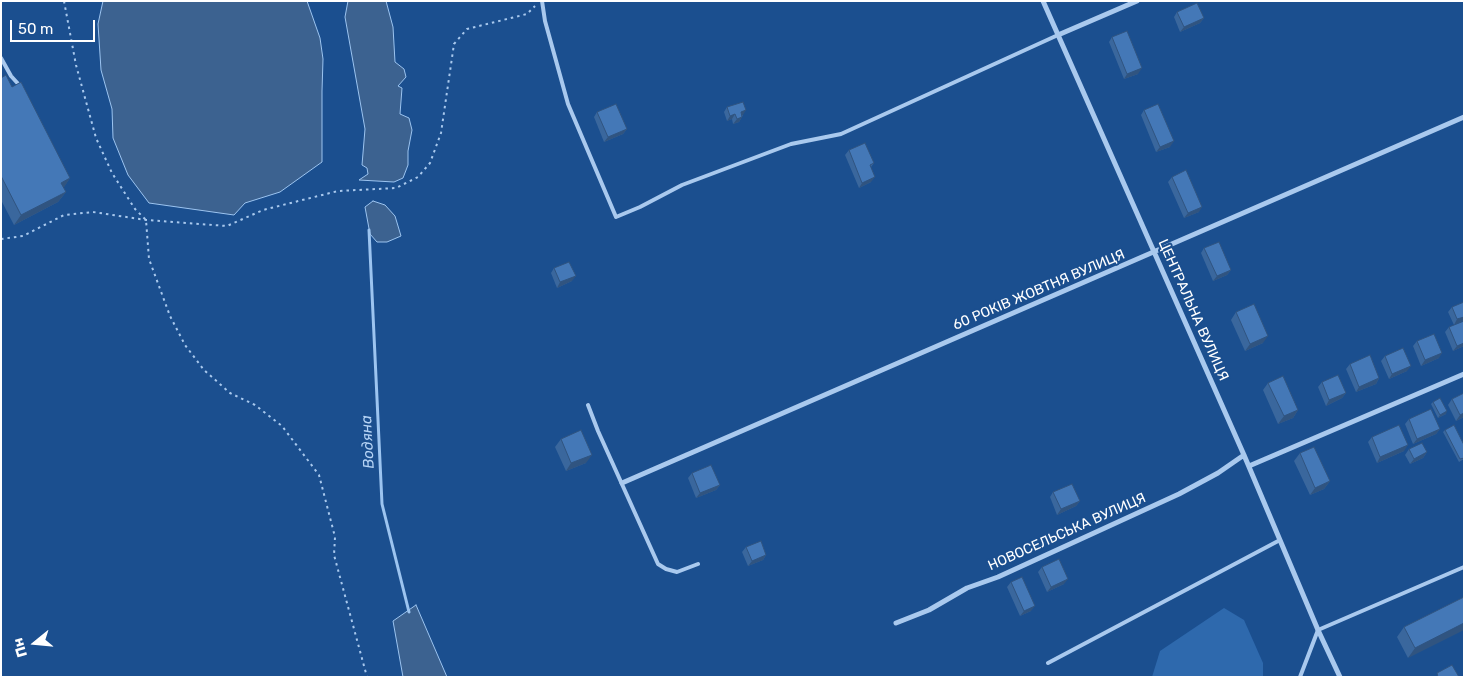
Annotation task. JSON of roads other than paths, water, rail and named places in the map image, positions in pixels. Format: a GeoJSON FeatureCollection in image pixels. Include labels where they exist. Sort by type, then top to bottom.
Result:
{"type":"FeatureCollection","features":[{"type":"Feature","properties":{"kind":"street","name":"ЦЕНТРАЛЬНА ВУЛИЦЯ"},"geometry":{"type":"LineString","coordinates":[[1043,1],[1244,454],[1318,630],[1340,677]]}},
{"type":"Feature","properties":{"kind":"street"},"geometry":{"type":"LineString","coordinates":[[1058,35],[1137,1]]}},
{"type":"Feature","properties":{"kind":"street","name":"60 РОКІВ ЖОВТНЯ ВУЛИЦЯ"},"geometry":{"type":"LineString","coordinates":[[622,483],[1464,117]]}},
{"type":"Feature","properties":{"kind":"street"},"geometry":{"type":"LineString","coordinates":[[1249,466],[1464,374]]}},
{"type":"Feature","properties":{"kind":"street","name":"НОВОСЕЛЬСЬКА ВУЛИЦЯ"},"geometry":{"type":"LineString","coordinates":[[896,623],[929,610],[967,588],[998,577],[1179,494],[1218,473],[1244,454]]}},
{"type":"Feature","properties":{"kind":"lane"},"geometry":{"type":"LineString","coordinates":[[541,1],[544,21],[568,104],[616,217],[682,185],[791,144],[841,134],[1058,35]]}},
{"type":"Feature","properties":{"kind":"lane"},"geometry":{"type":"LineString","coordinates":[[1,58],[11,76],[24,93]]}},
{"type":"Feature","properties":{"kind":"lane"},"geometry":{"type":"LineString","coordinates":[[588,405],[658,564],[676,572],[698,564]]}},
{"type":"Feature","properties":{"kind":"lane"},"geometry":{"type":"LineString","coordinates":[[1048,663],[1280,540]]}},
{"type":"Feature","properties":{"kind":"lane"},"geometry":{"type":"LineString","coordinates":[[1300,677],[1318,630],[1464,567]]}},
{"type":"Feature","properties":{"kind":"waterway","name":"Водяна"},"geometry":{"type":"LineString","coordinates":[[369,230],[382,504],[409,612]]}}]}
